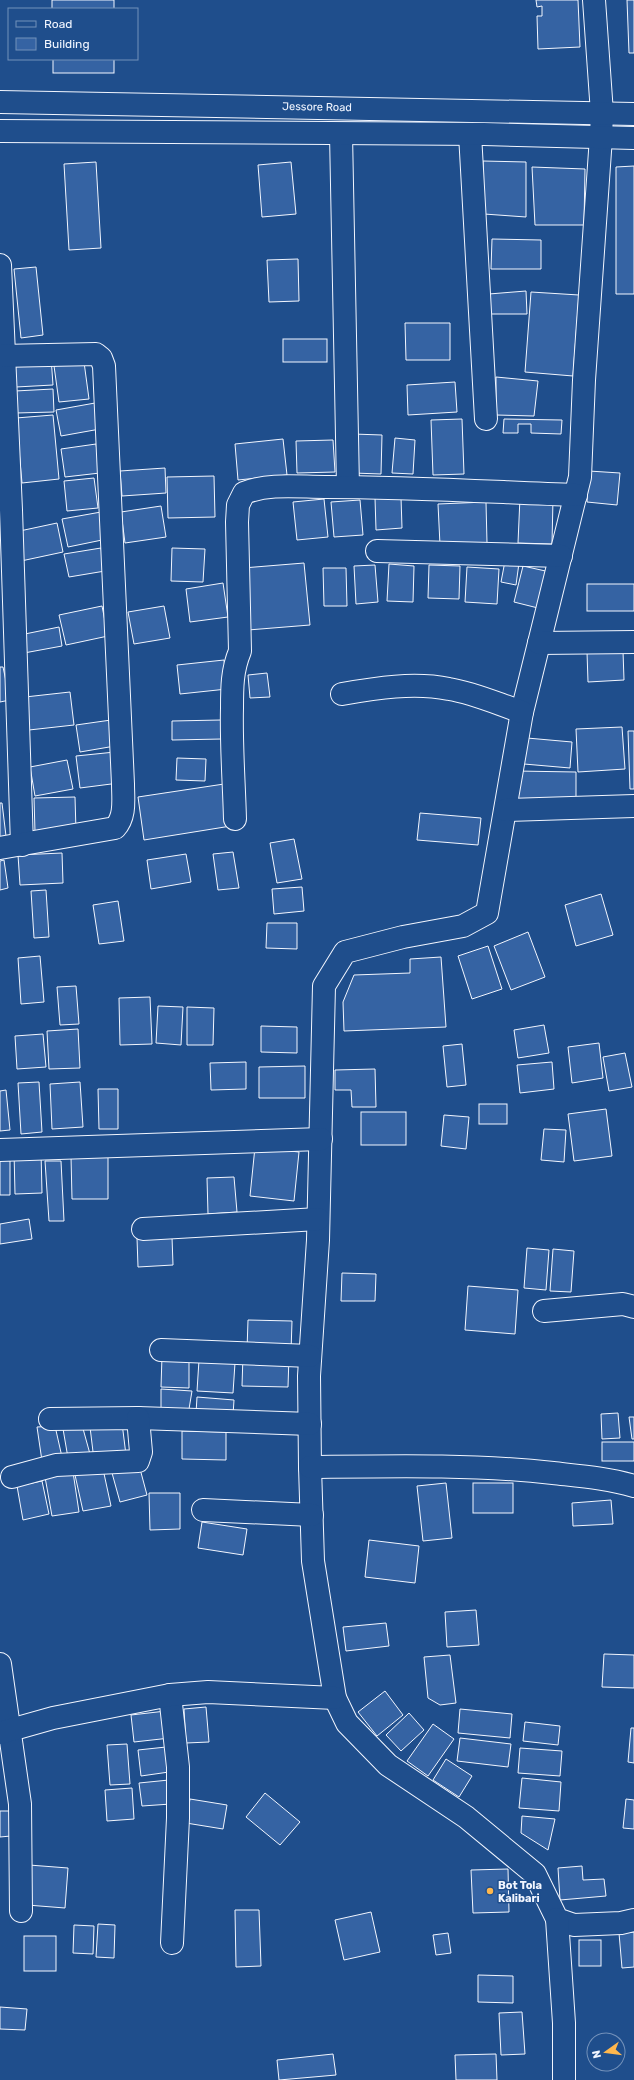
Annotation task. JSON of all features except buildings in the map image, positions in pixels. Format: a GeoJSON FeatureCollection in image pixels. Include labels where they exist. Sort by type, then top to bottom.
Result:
{"type":"FeatureCollection","features":[{"type":"Feature","properties":{"kind":"main road"},"geometry":{"type":"LineString","coordinates":[[564,2080],[564,2023],[557,1919],[535,1874],[466,1817],[388,1765],[347,1723],[335,1698],[313,1561],[310,1467],[310,1356],[318,1220],[324,986],[345,952],[403,937],[463,926],[487,913],[522,712],[580,477],[584,380],[602,113],[594,0]]}},
{"type":"Feature","properties":{"kind":"main road","name":"Jessore Road"},"geometry":{"type":"LineString","coordinates":[[0,102],[634,114]]}},
{"type":"Feature","properties":{"kind":"main road"},"geometry":{"type":"LineString","coordinates":[[0,131],[470,134],[634,138]]}},
{"type":"Feature","properties":{"kind":"main road"},"geometry":{"type":"LineString","coordinates":[[341,134],[348,487]]}},
{"type":"Feature","properties":{"kind":"main road"},"geometry":{"type":"LineString","coordinates":[[470,134],[486,419]]}},
{"type":"Feature","properties":{"kind":"main road"},"geometry":{"type":"LineString","coordinates":[[0,265],[2,356],[22,845]]}},
{"type":"Feature","properties":{"kind":"main road"},"geometry":{"type":"LineString","coordinates":[[0,848],[115,828],[121,822],[123,813],[120,689],[106,388],[103,361],[96,354],[2,356]]}},
{"type":"Feature","properties":{"kind":"main road"},"geometry":{"type":"LineString","coordinates":[[236,819],[231,739],[234,664],[240,652],[237,522],[238,505],[244,493],[255,489],[271,487],[348,487],[576,495]]}},
{"type":"Feature","properties":{"kind":"main road"},"geometry":{"type":"LineString","coordinates":[[377,552],[561,556]]}},
{"type":"Feature","properties":{"kind":"main road"},"geometry":{"type":"LineString","coordinates":[[539,643],[634,642]]}},
{"type":"Feature","properties":{"kind":"main road"},"geometry":{"type":"LineString","coordinates":[[342,694],[377,689],[429,686],[449,689],[522,712]]}},
{"type":"Feature","properties":{"kind":"main road"},"geometry":{"type":"LineString","coordinates":[[506,810],[634,806]]}},
{"type":"Feature","properties":{"kind":"main road"},"geometry":{"type":"LineString","coordinates":[[0,1150],[321,1139]]}},
{"type":"Feature","properties":{"kind":"main road"},"geometry":{"type":"LineString","coordinates":[[143,1228],[318,1220]]}},
{"type":"Feature","properties":{"kind":"main road"},"geometry":{"type":"LineString","coordinates":[[544,1311],[623,1304],[634,1307]]}},
{"type":"Feature","properties":{"kind":"main road"},"geometry":{"type":"LineString","coordinates":[[161,1350],[310,1356]]}},
{"type":"Feature","properties":{"kind":"main road"},"geometry":{"type":"LineString","coordinates":[[50,1419],[138,1418],[310,1424]]}},
{"type":"Feature","properties":{"kind":"main road"},"geometry":{"type":"LineString","coordinates":[[12,1476],[56,1465],[138,1461],[141,1452],[138,1418]]}},
{"type":"Feature","properties":{"kind":"main road"},"geometry":{"type":"LineString","coordinates":[[310,1467],[437,1465],[522,1469],[596,1478],[634,1486]]}},
{"type":"Feature","properties":{"kind":"main road"},"geometry":{"type":"LineString","coordinates":[[203,1510],[312,1515]]}},
{"type":"Feature","properties":{"kind":"main road"},"geometry":{"type":"LineString","coordinates":[[0,1664],[5,1731],[20,1804],[21,1911]]}},
{"type":"Feature","properties":{"kind":"main road"},"geometry":{"type":"LineString","coordinates":[[5,1731],[53,1718],[170,1695],[208,1692],[335,1698]]}},
{"type":"Feature","properties":{"kind":"main road"},"geometry":{"type":"LineString","coordinates":[[170,1695],[178,1767],[178,1818],[172,1943]]}},
{"type":"Feature","properties":{"kind":"main road"},"geometry":{"type":"LineString","coordinates":[[557,1919],[574,1925],[621,1923],[634,1920]]}},
{"type":"Feature","properties":{"kind":"place","name":"Bot Tola Kalibari"},"geometry":{"type":"Point","coordinates":[490,1891]}}]}
